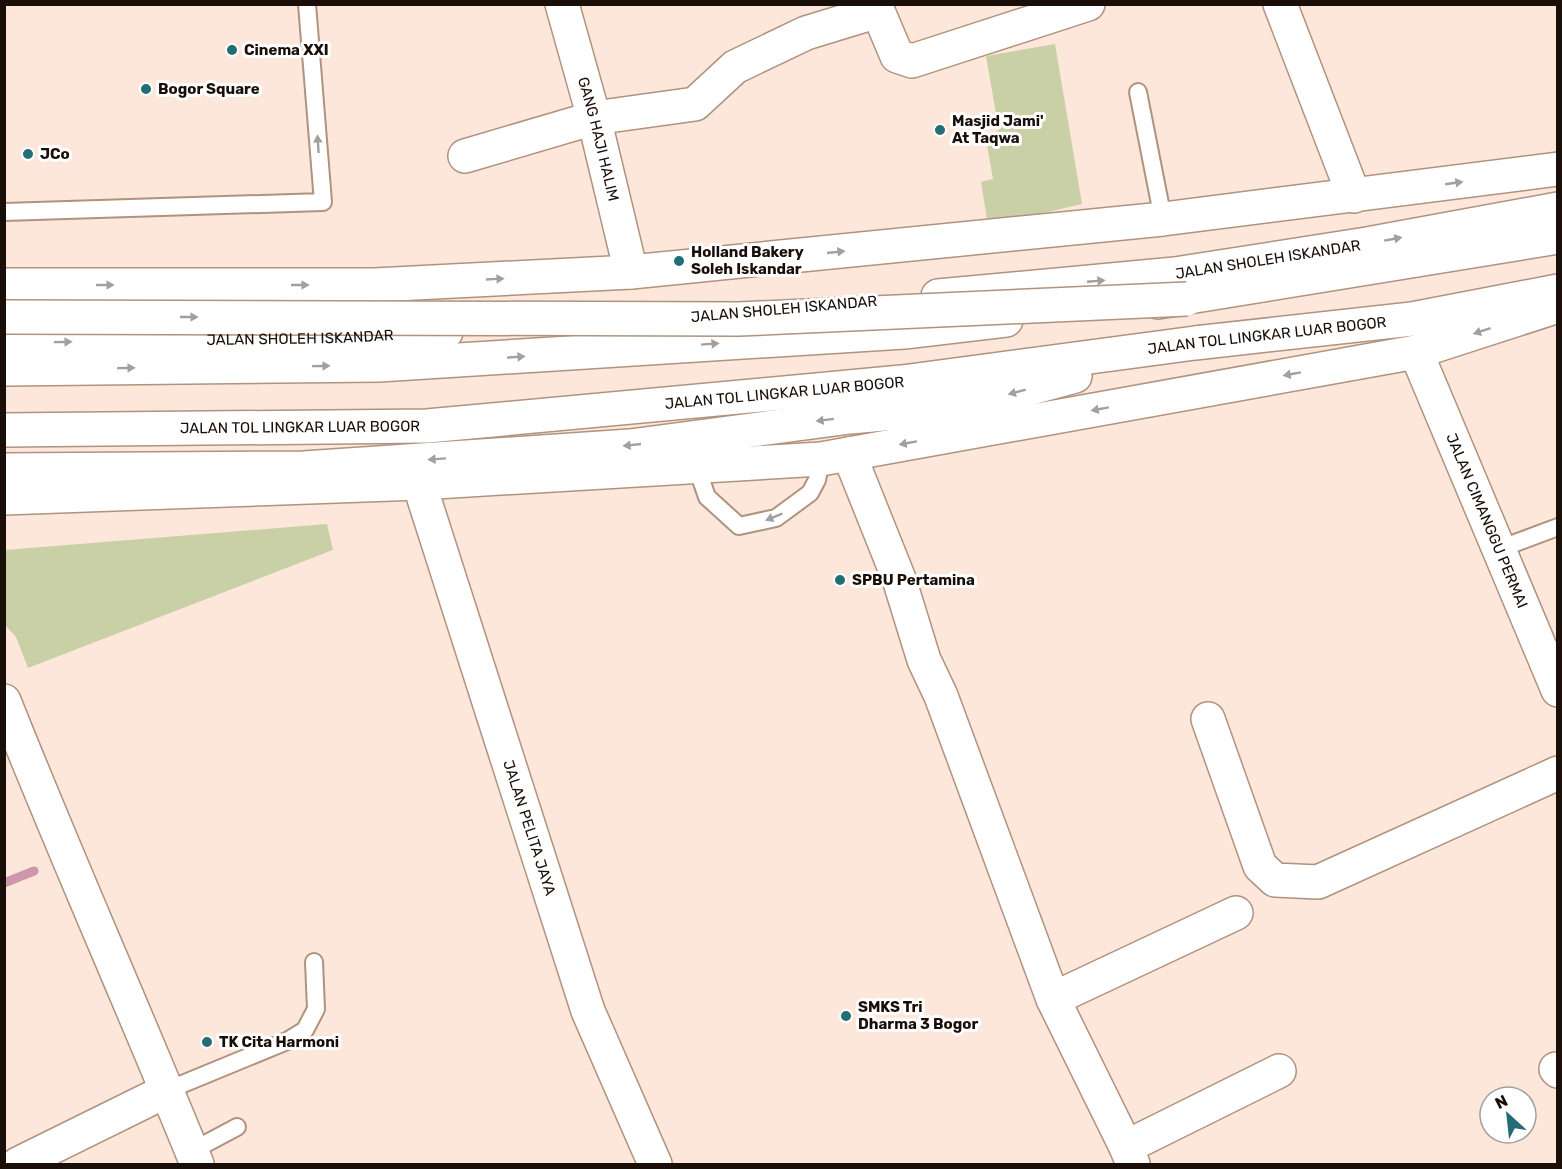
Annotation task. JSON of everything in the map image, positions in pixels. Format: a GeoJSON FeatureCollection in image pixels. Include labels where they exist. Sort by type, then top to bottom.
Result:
{"type":"FeatureCollection","features":[{"type":"Feature","properties":{"kind":"main road","name":"GANG HAJI HALIM"},"geometry":{"type":"LineString","coordinates":[[562,4],[594,118],[631,273]]}},
{"type":"Feature","properties":{"kind":"main road"},"geometry":{"type":"LineString","coordinates":[[465,156],[594,118],[696,104],[735,67],[806,33],[876,8],[897,56],[912,61],[1088,4]]}},
{"type":"Feature","properties":{"kind":"main road"},"geometry":{"type":"LineString","coordinates":[[1280,4],[1354,196]]}},
{"type":"Feature","properties":{"kind":"main road"},"geometry":{"type":"LineString","coordinates":[[4,285],[375,285],[631,273],[1163,219],[1557,169]]}},
{"type":"Feature","properties":{"kind":"main road","name":"JALAN SHOLEH ISKANDAR"},"geometry":{"type":"LineString","coordinates":[[4,343],[340,338],[715,316],[1175,274],[1557,209]]}},
{"type":"Feature","properties":{"kind":"main road"},"geometry":{"type":"LineString","coordinates":[[4,369],[379,365],[904,332],[1187,299],[1557,237]]}},
{"type":"Feature","properties":{"kind":"main road"},"geometry":{"type":"LineString","coordinates":[[4,421],[196,419],[490,409],[983,358],[1384,309],[1557,282]]}},
{"type":"Feature","properties":{"kind":"main road","name":"JALAN TOL LINGKAR LUAR BOGOR"},"geometry":{"type":"LineString","coordinates":[[4,430],[427,426],[902,382],[1195,343],[1412,319],[1557,291]]}},
{"type":"Feature","properties":{"kind":"main road"},"geometry":{"type":"LineString","coordinates":[[4,317],[739,319],[1187,299]]}},
{"type":"Feature","properties":{"kind":"main road"},"geometry":{"type":"LineString","coordinates":[[4,498],[419,483],[697,468],[835,457],[1416,352],[1557,306]]}},
{"type":"Feature","properties":{"kind":"main road"},"geometry":{"type":"LineString","coordinates":[[4,470],[304,468],[630,446],[850,417],[961,407],[1195,343]]}},
{"type":"Feature","properties":{"kind":"main road","name":"JALAN CIMANGGU PERMAI"},"geometry":{"type":"LineString","coordinates":[[1416,352],[1557,690]]}},
{"type":"Feature","properties":{"kind":"main road"},"geometry":{"type":"LineString","coordinates":[[835,457],[899,579],[924,660],[941,696],[1053,999],[1129,1156],[1279,1071]]}},
{"type":"Feature","properties":{"kind":"main road","name":"JALAN PELITA JAYA"},"geometry":{"type":"LineString","coordinates":[[419,483],[588,1011],[655,1164]]}},
{"type":"Feature","properties":{"kind":"main road"},"geometry":{"type":"LineString","coordinates":[[4,701],[168,1090],[194,1158]]}},
{"type":"Feature","properties":{"kind":"main road"},"geometry":{"type":"LineString","coordinates":[[1208,718],[1260,866],[1275,880],[1318,882],[1557,773]]}},
{"type":"Feature","properties":{"kind":"main road"},"geometry":{"type":"LineString","coordinates":[[1053,999],[1236,914]]}},
{"type":"Feature","properties":{"kind":"main road"},"geometry":{"type":"LineString","coordinates":[[18,1164],[168,1090]]}},
{"type":"Feature","properties":{"kind":"lane"},"geometry":{"type":"LineString","coordinates":[[4,212],[323,202],[307,4]]}},
{"type":"Feature","properties":{"kind":"lane"},"geometry":{"type":"LineString","coordinates":[[1138,92],[1163,219]]}},
{"type":"Feature","properties":{"kind":"lane"},"geometry":{"type":"LineString","coordinates":[[697,468],[707,497],[739,526],[776,518],[810,493],[835,457]]}},
{"type":"Feature","properties":{"kind":"lane"},"geometry":{"type":"LineString","coordinates":[[1499,549],[1557,527]]}},
{"type":"Feature","properties":{"kind":"lane"},"geometry":{"type":"LineString","coordinates":[[168,1090],[287,1041],[305,1030],[316,1009],[314,962]]}},
{"type":"Feature","properties":{"kind":"lane"},"geometry":{"type":"LineString","coordinates":[[194,1158],[237,1127]]}},
{"type":"Feature","properties":{"kind":"green space"},"geometry":{"type":"Polygon","coordinates":[[[1055,44],[1082,204],[988,226],[981,182],[993,179],[985,134],[999,131],[986,56],[1055,44]]]}},
{"type":"Feature","properties":{"kind":"green space"},"geometry":{"type":"Polygon","coordinates":[[[327,524],[333,550],[28,668],[16,637],[5,625],[5,550],[327,524]]]}},
{"type":"Feature","properties":{"kind":"waterway"},"geometry":{"type":"LineString","coordinates":[[4,883],[34,871]]}},
{"type":"Feature","properties":{"kind":"place","name":"Cinema XXI"},"geometry":{"type":"Point","coordinates":[232,50]}},
{"type":"Feature","properties":{"kind":"place","name":"Bogor Square"},"geometry":{"type":"Point","coordinates":[146,89]}},
{"type":"Feature","properties":{"kind":"place","name":"Masjid Jami' At Taqwa"},"geometry":{"type":"Point","coordinates":[940,130]}},
{"type":"Feature","properties":{"kind":"place","name":"JCo"},"geometry":{"type":"Point","coordinates":[28,154]}},
{"type":"Feature","properties":{"kind":"place","name":"Holland Bakery Soleh Iskandar"},"geometry":{"type":"Point","coordinates":[679,261]}},
{"type":"Feature","properties":{"kind":"place","name":"SPBU Pertamina"},"geometry":{"type":"Point","coordinates":[840,580]}},
{"type":"Feature","properties":{"kind":"place","name":"SMKS Tri Dharma 3 Bogor"},"geometry":{"type":"Point","coordinates":[846,1016]}},
{"type":"Feature","properties":{"kind":"place","name":"TK Cita Harmoni"},"geometry":{"type":"Point","coordinates":[207,1042]}}]}
